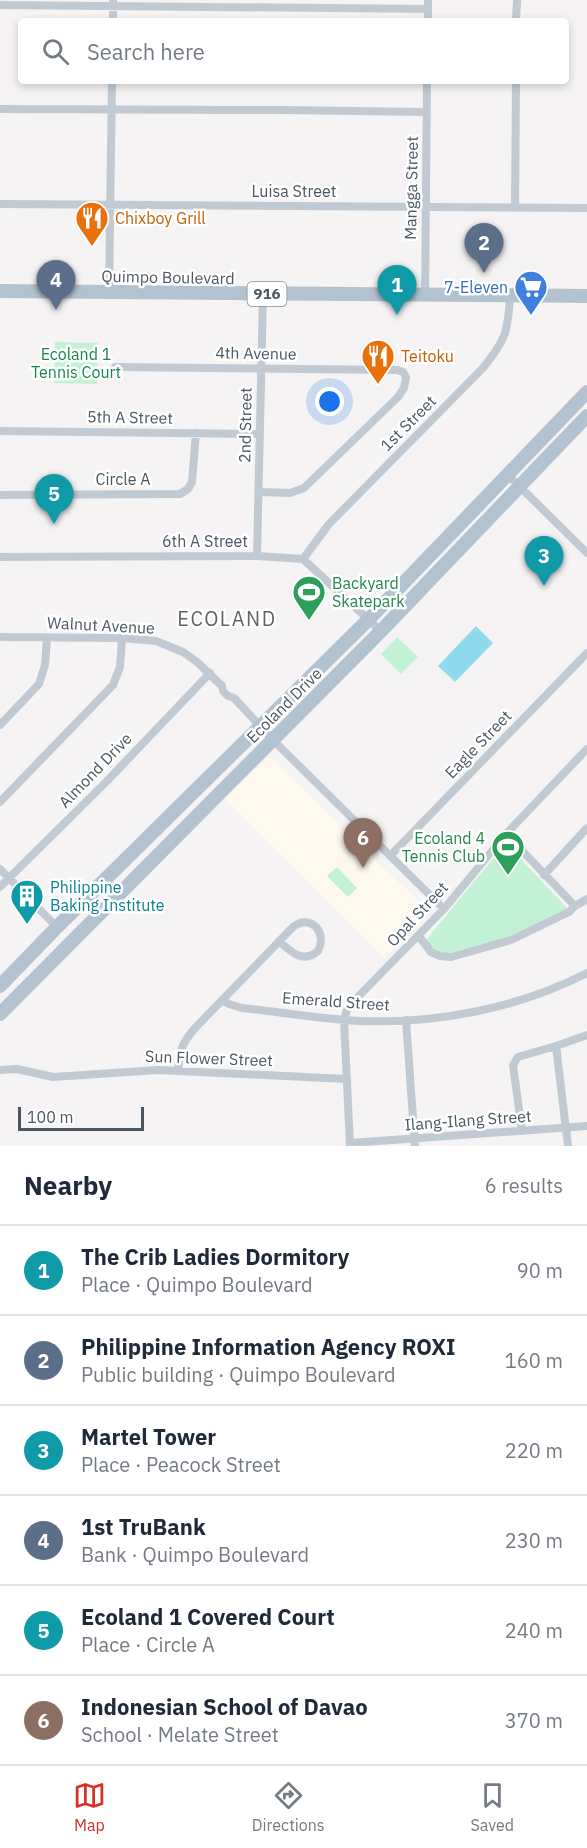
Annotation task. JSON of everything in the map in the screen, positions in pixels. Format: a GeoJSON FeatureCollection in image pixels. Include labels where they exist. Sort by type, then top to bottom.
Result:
{"type":"FeatureCollection","features":[{"type":"Feature","properties":{"kind":"main road","name":"Quimpo Boulevard"},"geometry":{"type":"LineString","coordinates":[[0,291],[587,296]]}},
{"type":"Feature","properties":{"kind":"main road","name":"Ecoland Drive"},"geometry":{"type":"LineString","coordinates":[[0,986],[369,619],[587,392]]}},
{"type":"Feature","properties":{"kind":"main road","name":"Ecoland Drive"},"geometry":{"type":"LineString","coordinates":[[0,1014],[381,632],[587,416]]}},
{"type":"Feature","properties":{"kind":"street"},"geometry":{"type":"LineString","coordinates":[[516,18],[517,0]]}},
{"type":"Feature","properties":{"kind":"street"},"geometry":{"type":"LineString","coordinates":[[0,5],[113,3],[428,5]]}},
{"type":"Feature","properties":{"kind":"street"},"geometry":{"type":"LineString","coordinates":[[109,292],[112,84]]}},
{"type":"Feature","properties":{"kind":"street","name":"Mangga Street"},"geometry":{"type":"LineString","coordinates":[[425,296],[427,84]]}},
{"type":"Feature","properties":{"kind":"street"},"geometry":{"type":"LineString","coordinates":[[515,207],[516,84]]}},
{"type":"Feature","properties":{"kind":"street"},"geometry":{"type":"LineString","coordinates":[[0,109],[427,112]]}},
{"type":"Feature","properties":{"kind":"street","name":"Luisa Street"},"geometry":{"type":"LineString","coordinates":[[0,204],[587,208]]}},
{"type":"Feature","properties":{"kind":"street","name":"2nd Street"},"geometry":{"type":"LineString","coordinates":[[257,556],[263,294]]}},
{"type":"Feature","properties":{"kind":"street","name":"1st Street"},"geometry":{"type":"LineString","coordinates":[[303,559],[329,524],[496,353],[504,340],[507,329],[510,296]]}},
{"type":"Feature","properties":{"kind":"street","name":"4th Avenue"},"geometry":{"type":"LineString","coordinates":[[115,367],[397,370],[403,372],[406,377],[404,388],[398,397],[304,488],[290,493],[259,492]]}},
{"type":"Feature","properties":{"kind":"street","name":"5th A Street"},"geometry":{"type":"LineString","coordinates":[[0,431],[260,434]]}},
{"type":"Feature","properties":{"kind":"street","name":"Circle A"},"geometry":{"type":"LineString","coordinates":[[0,495],[180,494],[188,489],[192,482],[196,433]]}},
{"type":"Feature","properties":{"kind":"street"},"geometry":{"type":"LineString","coordinates":[[508,475],[587,554]]}},
{"type":"Feature","properties":{"kind":"street","name":"6th A Street"},"geometry":{"type":"LineString","coordinates":[[0,557],[257,556],[303,559]]}},
{"type":"Feature","properties":{"kind":"street"},"geometry":{"type":"LineString","coordinates":[[303,559],[381,632]]}},
{"type":"Feature","properties":{"kind":"street","name":"Walnut Avenue"},"geometry":{"type":"LineString","coordinates":[[0,638],[122,638],[156,641],[183,652],[210,674],[222,686],[223,691],[234,698],[273,740],[444,909]]}},
{"type":"Feature","properties":{"kind":"street"},"geometry":{"type":"LineString","coordinates":[[0,725],[39,684],[45,665],[47,638]]}},
{"type":"Feature","properties":{"kind":"street"},"geometry":{"type":"LineString","coordinates":[[0,802],[113,685],[120,667],[122,638]]}},
{"type":"Feature","properties":{"kind":"street","name":"Eagle Street"},"geometry":{"type":"LineString","coordinates":[[390,856],[587,654]]}},
{"type":"Feature","properties":{"kind":"street","name":"Almond Drive"},"geometry":{"type":"LineString","coordinates":[[0,887],[210,674]]}},
{"type":"Feature","properties":{"kind":"street","name":"Opal Street"},"geometry":{"type":"LineString","coordinates":[[344,1020],[352,1001],[419,936],[506,834],[587,749]]}},
{"type":"Feature","properties":{"kind":"street"},"geometry":{"type":"LineString","coordinates":[[544,875],[587,828]]}},
{"type":"Feature","properties":{"kind":"street"},"geometry":{"type":"LineString","coordinates":[[506,834],[575,906]]}},
{"type":"Feature","properties":{"kind":"street"},"geometry":{"type":"LineString","coordinates":[[0,869],[57,927]]}},
{"type":"Feature","properties":{"kind":"street"},"geometry":{"type":"LineString","coordinates":[[419,936],[431,952],[440,956],[452,957],[511,940],[569,912],[587,899]]}},
{"type":"Feature","properties":{"kind":"street"},"geometry":{"type":"LineString","coordinates":[[178,1070],[180,1049],[185,1040],[222,1000],[279,941],[297,924],[305,922],[317,927],[322,939],[318,951],[307,957],[293,953],[279,941]]}},
{"type":"Feature","properties":{"kind":"street","name":"Emerald Street"},"geometry":{"type":"LineString","coordinates":[[222,1000],[242,1008],[344,1020],[406,1020],[443,1017],[508,1004],[587,973]]}},
{"type":"Feature","properties":{"kind":"street"},"geometry":{"type":"LineString","coordinates":[[344,1020],[350,1145]]}},
{"type":"Feature","properties":{"kind":"street"},"geometry":{"type":"LineString","coordinates":[[406,1020],[415,1142]]}},
{"type":"Feature","properties":{"kind":"street"},"geometry":{"type":"LineString","coordinates":[[522,1131],[513,1065],[515,1060],[522,1055],[587,1035]]}},
{"type":"Feature","properties":{"kind":"street"},"geometry":{"type":"LineString","coordinates":[[556,1046],[568,1146]]}},
{"type":"Feature","properties":{"kind":"street","name":"Sun Flower Street"},"geometry":{"type":"LineString","coordinates":[[0,1070],[17,1069],[53,1077],[178,1070],[347,1079]]}},
{"type":"Feature","properties":{"kind":"street","name":"Ilang-Ilang Street"},"geometry":{"type":"LineString","coordinates":[[350,1145],[415,1142],[587,1126]]}},
{"type":"Feature","properties":{"kind":"shaded area"},"geometry":{"type":"Polygon","coordinates":[[[268,758],[273,760],[427,910],[426,917],[385,958],[224,798],[268,758]]]}},
{"type":"Feature","properties":{"kind":"green space","name":"Ecoland 1 Tennis Court"},"geometry":{"type":"Polygon","coordinates":[[[55,342],[98,343],[97,384],[54,383],[55,342]]]}},
{"type":"Feature","properties":{"kind":"green space"},"geometry":{"type":"Polygon","coordinates":[[[397,637],[418,657],[401,674],[381,654],[397,637]]]}},
{"type":"Feature","properties":{"kind":"green space","name":"Ecoland 4 Tennis Club"},"geometry":{"type":"Polygon","coordinates":[[[506,843],[568,909],[503,939],[449,953],[436,950],[426,940],[506,843]]]}},
{"type":"Feature","properties":{"kind":"green space"},"geometry":{"type":"Polygon","coordinates":[[[337,867],[357,888],[348,897],[327,876],[337,867]]]}},
{"type":"Feature","properties":{"kind":"water"},"geometry":{"type":"Polygon","coordinates":[[[476,626],[493,643],[455,682],[438,666],[476,626]]]}},
{"type":"Feature","properties":{"kind":"place","name":"Chixboy Grill"},"geometry":{"type":"Point","coordinates":[92,247]}},
{"type":"Feature","properties":{"kind":"place","name":"Philippine Information Agency ROXI"},"geometry":{"type":"Point","coordinates":[484,273]}},
{"type":"Feature","properties":{"kind":"place","name":"1st TruBank"},"geometry":{"type":"Point","coordinates":[56,310]}},
{"type":"Feature","properties":{"kind":"place","name":"The Crib Ladies Dormitory"},"geometry":{"type":"Point","coordinates":[397,315]}},
{"type":"Feature","properties":{"kind":"place","name":"7-Eleven"},"geometry":{"type":"Point","coordinates":[531,316]}},
{"type":"Feature","properties":{"kind":"place","name":"Teitoku"},"geometry":{"type":"Point","coordinates":[378,385]}},
{"type":"Feature","properties":{"kind":"place","name":"Ecoland 1 Covered Court"},"geometry":{"type":"Point","coordinates":[54,524]}},
{"type":"Feature","properties":{"kind":"place","name":"Martel Tower"},"geometry":{"type":"Point","coordinates":[544,586]}},
{"type":"Feature","properties":{"kind":"place","name":"Backyard Skatepark"},"geometry":{"type":"Point","coordinates":[309,621]}},
{"type":"Feature","properties":{"kind":"place","name":"Indonesian School of Davao"},"geometry":{"type":"Point","coordinates":[363,868]}},
{"type":"Feature","properties":{"kind":"place","name":"Ecoland 4 Tennis Club"},"geometry":{"type":"Point","coordinates":[508,876]}},
{"type":"Feature","properties":{"kind":"place","name":"Philippine Baking Institute"},"geometry":{"type":"Point","coordinates":[27,925]}},
{"type":"Feature","properties":{"kind":"district","name":"ECOLAND"},"geometry":{"type":"Point","coordinates":[227,619]}}]}
